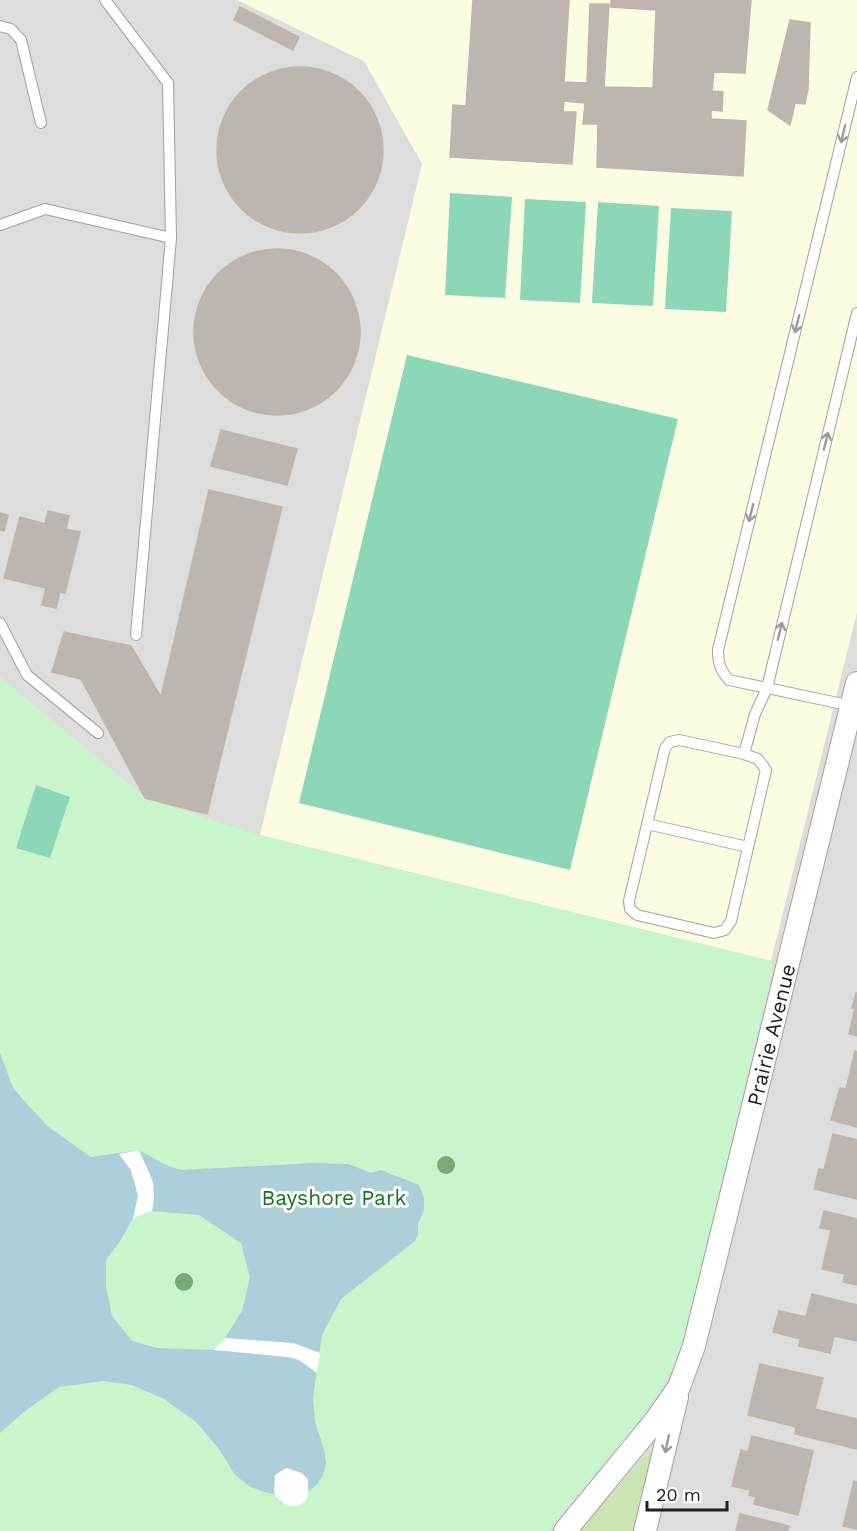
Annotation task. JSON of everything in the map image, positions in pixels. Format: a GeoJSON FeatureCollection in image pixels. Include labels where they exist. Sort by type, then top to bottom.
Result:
{"type":"FeatureCollection","features":[{"type":"Feature","properties":{"kind":"street","name":"Prairie Avenue"},"geometry":{"type":"LineString","coordinates":[[645,1531],[679,1387],[694,1346],[705,1304],[857,683]]}},
{"type":"Feature","properties":{"kind":"street","name":"Prairie Avenue"},"geometry":{"type":"LineString","coordinates":[[565,1531],[656,1420],[679,1387]]}},
{"type":"Feature","properties":{"kind":"lane"},"geometry":{"type":"LineString","coordinates":[[105,0],[168,83],[171,238],[136,636]]}},
{"type":"Feature","properties":{"kind":"lane"},"geometry":{"type":"LineString","coordinates":[[0,26],[11,29],[21,40],[41,123]]}},
{"type":"Feature","properties":{"kind":"lane"},"geometry":{"type":"LineString","coordinates":[[852,706],[729,680],[722,672],[718,661],[718,650],[857,77]]}},
{"type":"Feature","properties":{"kind":"lane"},"geometry":{"type":"LineString","coordinates":[[0,225],[45,209],[171,238]]}},
{"type":"Feature","properties":{"kind":"lane"},"geometry":{"type":"LineString","coordinates":[[744,754],[755,714],[767,688],[857,313]]}},
{"type":"Feature","properties":{"kind":"lane"},"geometry":{"type":"LineString","coordinates":[[0,623],[27,675],[98,733]]}},
{"type":"Feature","properties":{"kind":"lane"},"geometry":{"type":"LineString","coordinates":[[678,740],[758,759],[766,770],[731,921],[725,930],[714,933],[637,915],[630,909],[629,901],[646,824],[665,748],[670,742],[678,740]]}},
{"type":"Feature","properties":{"kind":"lane"},"geometry":{"type":"LineString","coordinates":[[646,824],[748,847]]}},
{"type":"Feature","properties":{"kind":"shaded area"},"geometry":{"type":"Polygon","coordinates":[[[0,0],[857,0],[857,1531],[0,1531],[0,0]]]}},
{"type":"Feature","properties":{"kind":"shaded area"},"geometry":{"type":"Polygon","coordinates":[[[237,0],[857,0],[857,612],[771,961],[260,835],[422,164],[364,61],[237,0]]]}},
{"type":"Feature","properties":{"kind":"green space"},"geometry":{"type":"Polygon","coordinates":[[[450,193],[512,197],[505,298],[445,295],[450,193]]]}},
{"type":"Feature","properties":{"kind":"green space"},"geometry":{"type":"Polygon","coordinates":[[[525,199],[586,202],[580,303],[520,300],[525,199]]]}},
{"type":"Feature","properties":{"kind":"green space"},"geometry":{"type":"Polygon","coordinates":[[[598,202],[659,206],[653,306],[592,303],[598,202]]]}},
{"type":"Feature","properties":{"kind":"green space"},"geometry":{"type":"Polygon","coordinates":[[[671,208],[732,211],[726,312],[665,309],[671,208]]]}},
{"type":"Feature","properties":{"kind":"green space"},"geometry":{"type":"Polygon","coordinates":[[[407,355],[678,419],[570,870],[299,803],[407,355]]]}},
{"type":"Feature","properties":{"kind":"green space","name":"Bayshore Park"},"geometry":{"type":"Polygon","coordinates":[[[0,677],[147,799],[260,835],[771,961],[774,966],[690,1316],[674,1366],[659,1393],[625,1439],[548,1531],[0,1531],[0,677]]]}},
{"type":"Feature","properties":{"kind":"green space"},"geometry":{"type":"Polygon","coordinates":[[[36,785],[70,797],[50,858],[16,848],[36,785]]]}},
{"type":"Feature","properties":{"kind":"green space"},"geometry":{"type":"Polygon","coordinates":[[[648,1452],[653,1452],[637,1531],[579,1531],[648,1452]]]}},
{"type":"Feature","properties":{"kind":"water"},"geometry":{"type":"Polygon","coordinates":[[[0,1053],[13,1088],[47,1126],[91,1157],[139,1150],[168,1166],[182,1170],[314,1163],[348,1164],[371,1173],[381,1170],[419,1185],[424,1198],[424,1210],[418,1224],[418,1235],[415,1241],[341,1299],[322,1335],[313,1398],[315,1422],[326,1463],[323,1475],[316,1486],[299,1496],[284,1497],[249,1486],[235,1475],[219,1449],[196,1422],[164,1399],[132,1385],[104,1381],[59,1387],[25,1411],[0,1433],[0,1053]],[[152,1211],[133,1218],[106,1260],[106,1286],[112,1316],[132,1341],[157,1348],[214,1350],[225,1338],[242,1311],[250,1277],[241,1243],[199,1215],[152,1211]]]}},
{"type":"Feature","properties":{"kind":"pier"},"geometry":{"type":"Polygon","coordinates":[[[139,1150],[153,1182],[154,1198],[152,1211],[133,1218],[138,1196],[131,1170],[119,1154],[139,1150]]]}},
{"type":"Feature","properties":{"kind":"pier"},"geometry":{"type":"Polygon","coordinates":[[[225,1338],[293,1343],[320,1353],[317,1373],[299,1360],[288,1357],[214,1350],[225,1338]]]}},
{"type":"Feature","properties":{"kind":"pier"},"geometry":{"type":"Polygon","coordinates":[[[286,1468],[302,1473],[308,1480],[308,1496],[298,1506],[286,1505],[276,1497],[274,1492],[275,1475],[286,1468]]]}},
{"type":"Feature","properties":{"kind":"building"},"geometry":{"type":"Polygon","coordinates":[[[473,0],[569,0],[564,82],[587,83],[590,4],[609,4],[604,87],[653,88],[656,10],[611,7],[611,0],[751,0],[745,73],[714,72],[712,91],[723,92],[722,111],[711,110],[711,119],[746,121],[743,176],[597,167],[598,124],[583,124],[585,103],[564,101],[563,112],[576,112],[572,164],[450,157],[453,105],[466,106],[473,0]]]}},
{"type":"Feature","properties":{"kind":"building"},"geometry":{"type":"Polygon","coordinates":[[[240,7],[299,37],[293,50],[234,20],[240,7]]]}},
{"type":"Feature","properties":{"kind":"building"},"geometry":{"type":"Polygon","coordinates":[[[790,20],[810,23],[808,89],[805,104],[795,103],[790,125],[768,110],[790,20]]]}},
{"type":"Feature","properties":{"kind":"building"},"geometry":{"type":"Polygon","coordinates":[[[300,67],[316,68],[332,73],[359,91],[377,118],[382,134],[382,166],[377,182],[359,209],[332,227],[316,232],[300,233],[284,232],[268,227],[241,209],[223,182],[218,166],[217,150],[218,134],[223,118],[241,91],[268,73],[284,68],[300,67]]]}},
{"type":"Feature","properties":{"kind":"building"},"geometry":{"type":"Polygon","coordinates":[[[277,249],[293,250],[309,255],[336,273],[354,300],[359,316],[359,348],[354,364],[336,391],[309,409],[293,414],[277,415],[261,414],[245,409],[218,391],[200,364],[195,348],[194,332],[195,316],[200,300],[218,273],[245,255],[261,250],[277,249]]]}},
{"type":"Feature","properties":{"kind":"building"},"geometry":{"type":"Polygon","coordinates":[[[221,430],[297,449],[287,485],[211,466],[221,430]]]}},
{"type":"Feature","properties":{"kind":"building"},"geometry":{"type":"Polygon","coordinates":[[[209,490],[282,507],[207,814],[145,798],[81,679],[52,672],[64,632],[131,646],[161,697],[209,490]]]}},
{"type":"Feature","properties":{"kind":"building"},"geometry":{"type":"Polygon","coordinates":[[[48,511],[69,516],[66,529],[80,532],[65,593],[60,592],[56,608],[42,605],[46,588],[4,578],[20,517],[45,524],[48,511]]]}},
{"type":"Feature","properties":{"kind":"building"},"geometry":{"type":"Polygon","coordinates":[[[0,513],[8,515],[4,531],[0,530],[0,513]]]}},
{"type":"Feature","properties":{"kind":"building"},"geometry":{"type":"Polygon","coordinates":[[[857,993],[857,1036],[849,1034],[857,993]]]}},
{"type":"Feature","properties":{"kind":"building"},"geometry":{"type":"Polygon","coordinates":[[[855,1051],[857,1052],[857,1127],[831,1120],[840,1088],[846,1089],[855,1051]]]}},
{"type":"Feature","properties":{"kind":"building"},"geometry":{"type":"Polygon","coordinates":[[[833,1134],[857,1140],[857,1199],[814,1189],[819,1169],[824,1170],[833,1134]]]}},
{"type":"Feature","properties":{"kind":"building"},"geometry":{"type":"Polygon","coordinates":[[[824,1211],[857,1219],[857,1285],[843,1282],[845,1274],[822,1269],[831,1230],[820,1228],[824,1211]]]}},
{"type":"Feature","properties":{"kind":"building"},"geometry":{"type":"Polygon","coordinates":[[[812,1294],[857,1305],[857,1341],[834,1336],[830,1353],[799,1346],[800,1339],[773,1332],[779,1311],[806,1317],[812,1294]]]}},
{"type":"Feature","properties":{"kind":"building"},"geometry":{"type":"Polygon","coordinates":[[[760,1364],[823,1378],[815,1409],[857,1419],[857,1449],[795,1434],[796,1427],[748,1415],[760,1364]]]}},
{"type":"Feature","properties":{"kind":"building"},"geometry":{"type":"Polygon","coordinates":[[[752,1436],[813,1451],[798,1515],[754,1504],[756,1497],[749,1495],[750,1490],[732,1486],[741,1450],[748,1452],[752,1436]]]}},
{"type":"Feature","properties":{"kind":"building"},"geometry":{"type":"Polygon","coordinates":[[[854,1481],[857,1482],[857,1529],[843,1526],[854,1481]]]}},
{"type":"Feature","properties":{"kind":"building"},"geometry":{"type":"Polygon","coordinates":[[[740,1514],[789,1526],[788,1531],[736,1531],[740,1514]]]}}]}
